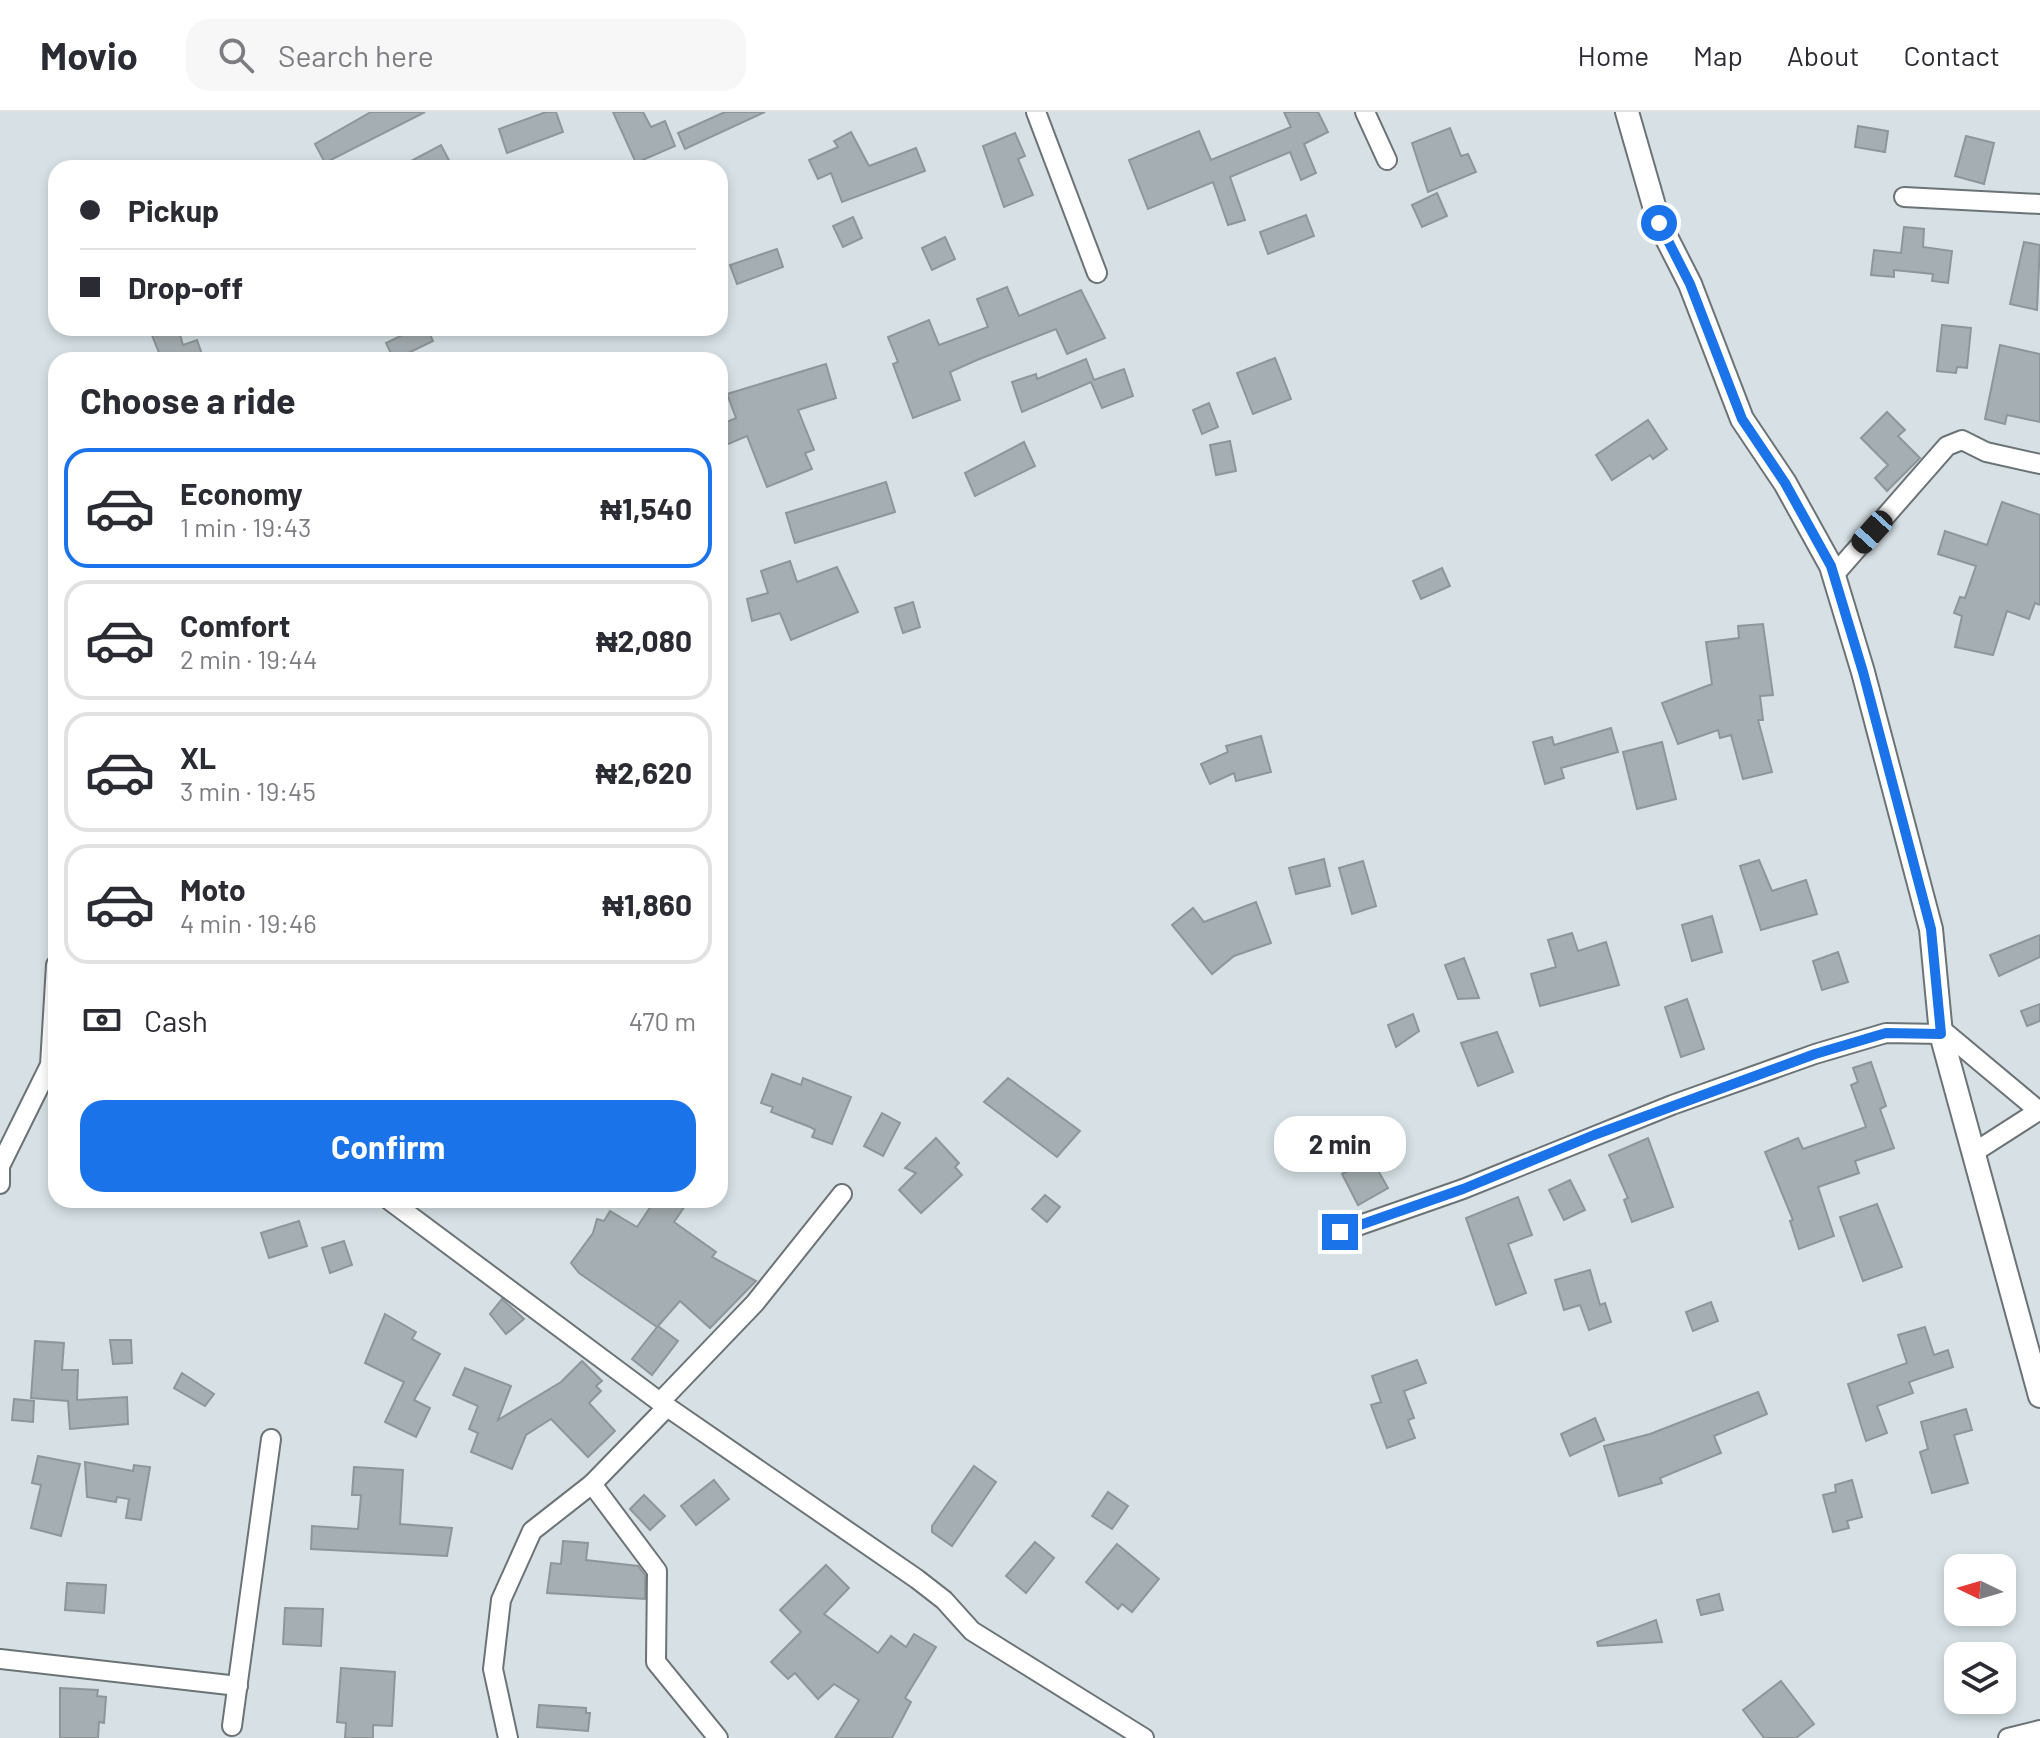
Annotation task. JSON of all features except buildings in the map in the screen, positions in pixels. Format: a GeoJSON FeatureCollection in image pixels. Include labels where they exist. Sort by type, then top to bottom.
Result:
{"type":"FeatureCollection","features":[{"type":"Feature","properties":{"kind":"street"},"geometry":{"type":"LineString","coordinates":[[1036,112],[1097,273]]}},
{"type":"Feature","properties":{"kind":"street"},"geometry":{"type":"LineString","coordinates":[[1365,112],[1387,160]]}},
{"type":"Feature","properties":{"kind":"street"},"geometry":{"type":"LineString","coordinates":[[1627,112],[1659,223],[1690,284],[1742,419],[1785,483],[1834,575],[1931,929],[1941,1032],[2040,1396]]}},
{"type":"Feature","properties":{"kind":"street"},"geometry":{"type":"LineString","coordinates":[[1904,197],[2040,204]]}},
{"type":"Feature","properties":{"kind":"street"},"geometry":{"type":"LineString","coordinates":[[1834,575],[1947,446],[1962,440],[1986,452],[2040,464]]}},
{"type":"Feature","properties":{"kind":"street"},"geometry":{"type":"LineString","coordinates":[[1340,1232],[1463,1189],[1629,1122],[1815,1054],[1886,1033],[1941,1032],[2039,1110],[1973,1153]]}},
{"type":"Feature","properties":{"kind":"street"},"geometry":{"type":"LineString","coordinates":[[0,1184],[0,1166],[48,1069]]}},
{"type":"Feature","properties":{"kind":"street"},"geometry":{"type":"LineString","coordinates":[[508,1738],[493,1669],[501,1600],[532,1531],[592,1484],[755,1303],[842,1194]]}},
{"type":"Feature","properties":{"kind":"street"},"geometry":{"type":"LineString","coordinates":[[400,1208],[663,1405],[917,1579],[944,1600],[972,1631],[1144,1738]]}},
{"type":"Feature","properties":{"kind":"street"},"geometry":{"type":"LineString","coordinates":[[232,1726],[271,1439]]}},
{"type":"Feature","properties":{"kind":"street"},"geometry":{"type":"LineString","coordinates":[[592,1484],[657,1571],[656,1662],[718,1738]]}},
{"type":"Feature","properties":{"kind":"street"},"geometry":{"type":"LineString","coordinates":[[0,1659],[238,1686]]}},
{"type":"Feature","properties":{"kind":"street"},"geometry":{"type":"LineString","coordinates":[[2008,1738],[2040,1730]]}},
{"type":"Feature","properties":{"kind":"route"},"geometry":{"type":"LineString","coordinates":[[1340,1232],[1463,1189],[1672,1105],[1815,1054],[1886,1033],[1941,1034],[1931,929],[1863,672],[1831,566],[1785,483],[1742,419],[1690,284],[1659,223]]}}]}
